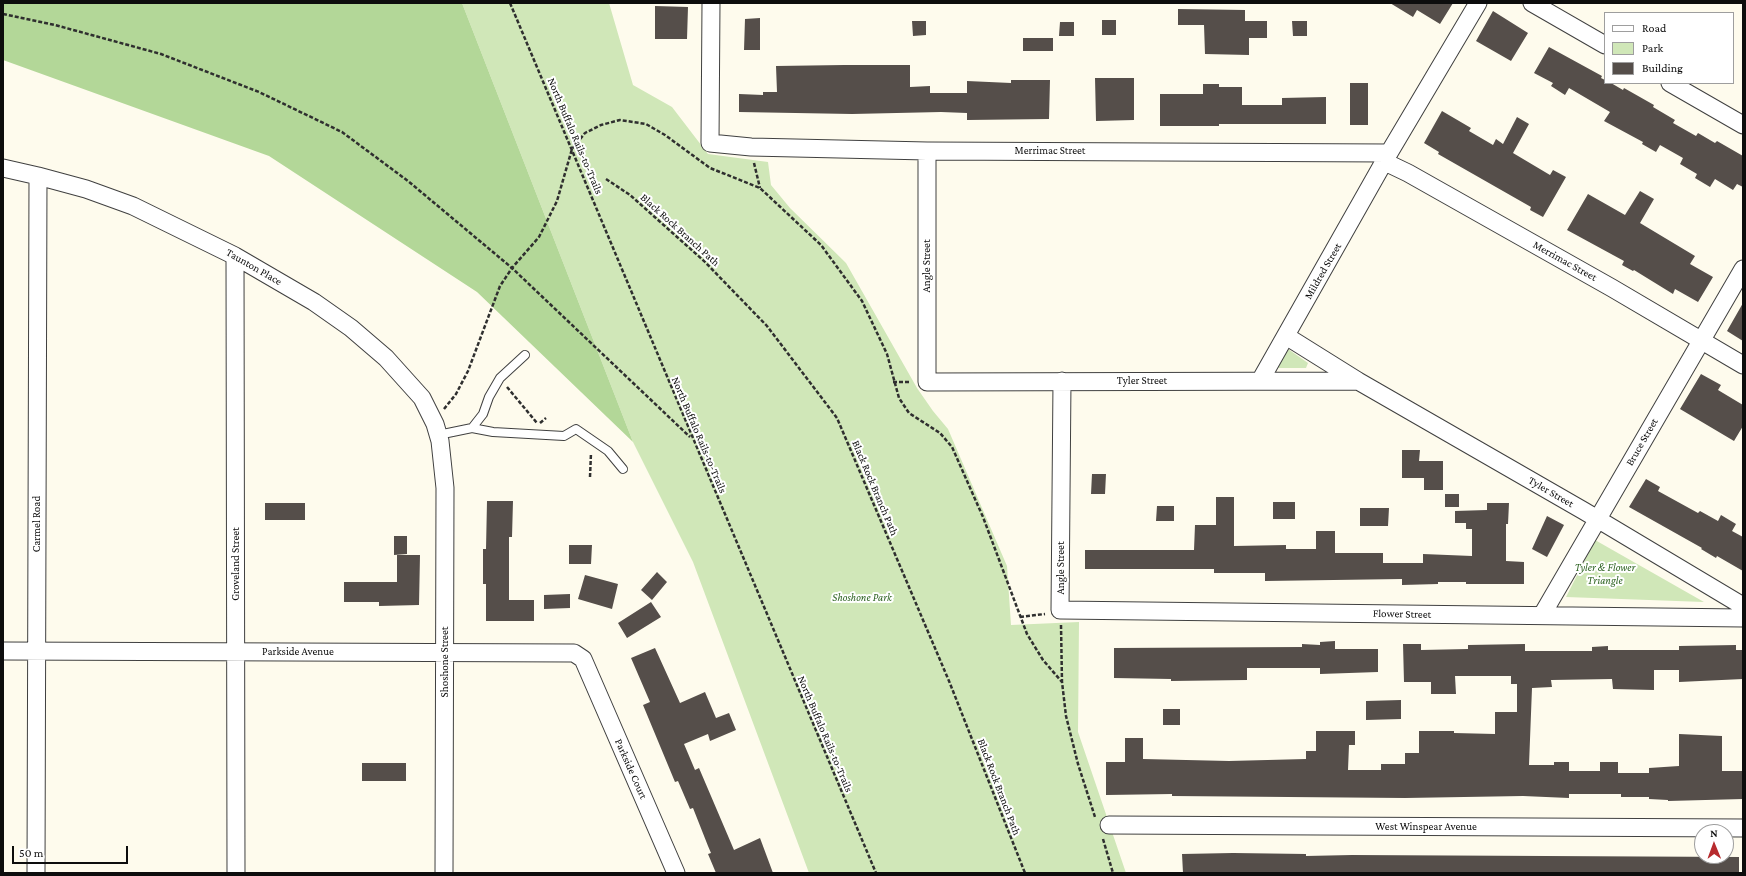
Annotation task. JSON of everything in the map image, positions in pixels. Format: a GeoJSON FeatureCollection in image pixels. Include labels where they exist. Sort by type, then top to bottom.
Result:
{"type":"FeatureCollection","features":[{"type":"Feature","properties":{"kind":"street","name":"Merrimac Street"},"geometry":{"type":"LineString","coordinates":[[711,3],[710,143],[750,147],[927,151],[1387,158],[1415,176],[1743,365]]}},
{"type":"Feature","properties":{"kind":"street","name":"Mildred Street"},"geometry":{"type":"LineString","coordinates":[[1260,381],[1387,158],[1478,3]]}},
{"type":"Feature","properties":{"kind":"street"},"geometry":{"type":"LineString","coordinates":[[1532,3],[1604,44]]}},
{"type":"Feature","properties":{"kind":"street"},"geometry":{"type":"LineString","coordinates":[[1672,84],[1743,126]]}},
{"type":"Feature","properties":{"kind":"street","name":"Angle Street"},"geometry":{"type":"LineString","coordinates":[[919,382],[927,151]]}},
{"type":"Feature","properties":{"kind":"street","name":"Taunton Place"},"geometry":{"type":"LineString","coordinates":[[3,168],[38,176],[134,206],[164,219],[235,256],[314,302],[351,328],[386,358],[422,398],[440,443]]}},
{"type":"Feature","properties":{"kind":"street","name":"Carmel Road"},"geometry":{"type":"LineString","coordinates":[[36,873],[38,176]]}},
{"type":"Feature","properties":{"kind":"street","name":"Groveland Street"},"geometry":{"type":"LineString","coordinates":[[235,256],[236,873]]}},
{"type":"Feature","properties":{"kind":"street","name":"Bruce Street"},"geometry":{"type":"LineString","coordinates":[[1542,615],[1743,269]]}},
{"type":"Feature","properties":{"kind":"street","name":"Tyler Street"},"geometry":{"type":"LineString","coordinates":[[1286,336],[1358,380],[1598,519],[1743,606]]}},
{"type":"Feature","properties":{"kind":"street","name":"Tyler Street"},"geometry":{"type":"LineString","coordinates":[[919,382],[1358,380]]}},
{"type":"Feature","properties":{"kind":"street","name":"Angle Street"},"geometry":{"type":"LineString","coordinates":[[1054,612],[1062,381]]}},
{"type":"Feature","properties":{"kind":"street","name":"Shoshone Street"},"geometry":{"type":"LineString","coordinates":[[440,443],[445,488],[444,873]]}},
{"type":"Feature","properties":{"kind":"street","name":"Flower Street"},"geometry":{"type":"LineString","coordinates":[[1054,612],[1542,615],[1743,618]]}},
{"type":"Feature","properties":{"kind":"street","name":"Parkside Avenue"},"geometry":{"type":"LineString","coordinates":[[3,651],[571,652],[578,654],[583,659],[586,666]]}},
{"type":"Feature","properties":{"kind":"street","name":"Parkside Court"},"geometry":{"type":"LineString","coordinates":[[586,666],[676,873]]}},
{"type":"Feature","properties":{"kind":"street","name":"West Winspear Avenue"},"geometry":{"type":"LineString","coordinates":[[1102,828],[1743,828]]}},
{"type":"Feature","properties":{"kind":"lane"},"geometry":{"type":"LineString","coordinates":[[440,443],[472,428],[483,414],[500,378],[525,355]]}},
{"type":"Feature","properties":{"kind":"lane"},"geometry":{"type":"LineString","coordinates":[[472,428],[493,432],[550,436],[564,436],[576,429],[608,451],[623,469]]}},
{"type":"Feature","properties":{"kind":"path","name":"North Buffalo Rails-to-Trails"},"geometry":{"type":"LineString","coordinates":[[510,3],[692,439],[876,873]]}},
{"type":"Feature","properties":{"kind":"path"},"geometry":{"type":"LineString","coordinates":[[3,14],[55,25],[161,54],[259,92],[342,132],[408,181],[512,268],[692,439]]}},
{"type":"Feature","properties":{"kind":"path"},"geometry":{"type":"LineString","coordinates":[[441,412],[456,394],[468,371],[500,286],[512,268],[539,237],[557,201],[572,149],[585,133],[601,125],[620,120],[646,124],[665,135],[710,168],[760,188],[821,245],[862,301],[887,354],[893,382],[899,398],[909,413],[940,433],[952,447],[983,517],[1027,634],[1043,660],[1062,682]]}},
{"type":"Feature","properties":{"kind":"path"},"geometry":{"type":"LineString","coordinates":[[753,158],[760,188]]}},
{"type":"Feature","properties":{"kind":"path","name":"Black Rock Branch Path"},"geometry":{"type":"LineString","coordinates":[[606,179],[630,196],[704,261],[767,326],[837,418],[949,681],[1025,873]]}},
{"type":"Feature","properties":{"kind":"path"},"geometry":{"type":"LineString","coordinates":[[893,382],[919,382]]}},
{"type":"Feature","properties":{"kind":"path"},"geometry":{"type":"LineString","coordinates":[[507,388],[538,425],[546,418]]}},
{"type":"Feature","properties":{"kind":"path"},"geometry":{"type":"LineString","coordinates":[[590,478],[591,448]]}},
{"type":"Feature","properties":{"kind":"path"},"geometry":{"type":"LineString","coordinates":[[1020,616],[1054,612],[1066,716],[1074,750],[1102,828],[1113,873]]}},
{"type":"Feature","properties":{"kind":"green space"},"geometry":{"type":"Polygon","coordinates":[[[3,3],[462,3],[633,442],[477,292],[269,156],[3,60],[3,3]]]}},
{"type":"Feature","properties":{"kind":"green space","name":"Shoshone Park"},"geometry":{"type":"Polygon","coordinates":[[[462,3],[609,3],[633,85],[672,107],[708,154],[768,162],[771,185],[790,208],[846,263],[917,388],[948,429],[1007,566],[1011,625],[1079,622],[1078,732],[1126,873],[809,873],[693,562],[633,442],[462,3]]]}},
{"type":"Feature","properties":{"kind":"green space"},"geometry":{"type":"Polygon","coordinates":[[[1288,349],[1308,363],[1306,368],[1278,368],[1288,349]]]}},
{"type":"Feature","properties":{"kind":"green space","name":"Tyler & Flower Triangle"},"geometry":{"type":"Polygon","coordinates":[[[1595,540],[1704,602],[1566,597],[1595,540]]]}},
{"type":"Feature","properties":{"kind":"building"},"geometry":{"type":"Polygon","coordinates":[[[1390,3],[1453,3],[1440,24],[1417,10],[1413,17],[1390,3]]]}},
{"type":"Feature","properties":{"kind":"building"},"geometry":{"type":"Polygon","coordinates":[[[655,6],[688,7],[687,39],[655,39],[655,6]]]}},
{"type":"Feature","properties":{"kind":"building"},"geometry":{"type":"Polygon","coordinates":[[[1178,9],[1245,10],[1245,21],[1267,21],[1267,38],[1249,38],[1249,55],[1205,54],[1204,25],[1178,25],[1178,9]]]}},
{"type":"Feature","properties":{"kind":"building"},"geometry":{"type":"Polygon","coordinates":[[[1493,11],[1528,33],[1511,61],[1476,41],[1493,11]]]}},
{"type":"Feature","properties":{"kind":"building"},"geometry":{"type":"Polygon","coordinates":[[[760,18],[760,50],[744,50],[745,19],[760,18]]]}},
{"type":"Feature","properties":{"kind":"building"},"geometry":{"type":"Polygon","coordinates":[[[1102,20],[1116,20],[1116,35],[1102,35],[1102,20]]]}},
{"type":"Feature","properties":{"kind":"building"},"geometry":{"type":"Polygon","coordinates":[[[912,21],[926,21],[926,35],[913,36],[912,21]]]}},
{"type":"Feature","properties":{"kind":"building"},"geometry":{"type":"Polygon","coordinates":[[[1292,21],[1307,21],[1307,36],[1293,36],[1292,21]]]}},
{"type":"Feature","properties":{"kind":"building"},"geometry":{"type":"Polygon","coordinates":[[[1060,22],[1074,22],[1074,36],[1059,36],[1060,22]]]}},
{"type":"Feature","properties":{"kind":"building"},"geometry":{"type":"Polygon","coordinates":[[[1023,38],[1053,38],[1053,51],[1023,51],[1023,38]]]}},
{"type":"Feature","properties":{"kind":"building"},"geometry":{"type":"Polygon","coordinates":[[[1549,47],[1602,76],[1601,78],[1604,80],[1604,84],[1613,84],[1623,90],[1624,88],[1654,105],[1653,107],[1675,120],[1673,123],[1696,136],[1698,133],[1715,143],[1717,141],[1743,156],[1743,187],[1737,184],[1733,190],[1715,179],[1710,187],[1695,178],[1697,174],[1680,164],[1683,158],[1660,145],[1656,152],[1642,144],[1643,142],[1604,121],[1610,112],[1569,88],[1565,95],[1551,86],[1553,83],[1534,73],[1549,47]]]}},
{"type":"Feature","properties":{"kind":"building"},"geometry":{"type":"Polygon","coordinates":[[[910,65],[910,87],[930,86],[930,93],[967,93],[967,81],[1011,83],[1011,80],[1050,80],[1049,119],[967,120],[967,113],[941,112],[852,114],[739,112],[739,94],[763,95],[763,92],[777,92],[776,66],[910,65]]]}},
{"type":"Feature","properties":{"kind":"building"},"geometry":{"type":"Polygon","coordinates":[[[1095,78],[1134,78],[1134,120],[1096,121],[1095,78]]]}},
{"type":"Feature","properties":{"kind":"building"},"geometry":{"type":"Polygon","coordinates":[[[1350,83],[1368,83],[1368,125],[1350,125],[1350,83]]]}},
{"type":"Feature","properties":{"kind":"building"},"geometry":{"type":"Polygon","coordinates":[[[1203,84],[1219,84],[1219,87],[1242,87],[1242,105],[1282,105],[1282,98],[1326,97],[1326,124],[1219,124],[1219,126],[1160,126],[1160,94],[1203,94],[1203,84]]]}},
{"type":"Feature","properties":{"kind":"building"},"geometry":{"type":"Polygon","coordinates":[[[1442,111],[1471,128],[1469,131],[1493,145],[1496,139],[1503,144],[1517,117],[1529,124],[1513,153],[1550,175],[1553,170],[1566,177],[1543,217],[1530,210],[1531,207],[1438,154],[1439,152],[1424,143],[1442,111]]]}},
{"type":"Feature","properties":{"kind":"building"},"geometry":{"type":"Polygon","coordinates":[[[1640,191],[1654,199],[1640,223],[1695,256],[1690,264],[1713,277],[1698,302],[1675,289],[1673,294],[1634,270],[1633,271],[1622,265],[1624,261],[1567,230],[1588,194],[1625,215],[1640,191]]]}},
{"type":"Feature","properties":{"kind":"building"},"geometry":{"type":"Polygon","coordinates":[[[1743,303],[1743,341],[1727,331],[1743,303]]]}},
{"type":"Feature","properties":{"kind":"building"},"geometry":{"type":"Polygon","coordinates":[[[1701,374],[1721,385],[1718,390],[1743,405],[1743,426],[1734,441],[1680,409],[1701,374]]]}},
{"type":"Feature","properties":{"kind":"building"},"geometry":{"type":"Polygon","coordinates":[[[1402,450],[1420,450],[1419,461],[1443,461],[1443,490],[1424,490],[1424,478],[1402,478],[1402,450]]]}},
{"type":"Feature","properties":{"kind":"building"},"geometry":{"type":"Polygon","coordinates":[[[1092,474],[1106,474],[1105,494],[1091,494],[1092,474]]]}},
{"type":"Feature","properties":{"kind":"building"},"geometry":{"type":"Polygon","coordinates":[[[1646,479],[1660,487],[1658,491],[1698,513],[1700,511],[1718,521],[1721,515],[1736,524],[1732,531],[1743,537],[1743,571],[1717,556],[1716,558],[1701,549],[1702,548],[1629,507],[1646,479]]]}},
{"type":"Feature","properties":{"kind":"building"},"geometry":{"type":"Polygon","coordinates":[[[1445,494],[1459,494],[1459,507],[1445,507],[1445,494]]]}},
{"type":"Feature","properties":{"kind":"building"},"geometry":{"type":"Polygon","coordinates":[[[1216,497],[1234,497],[1234,546],[1286,545],[1286,549],[1316,549],[1316,531],[1335,531],[1335,553],[1383,553],[1383,563],[1423,563],[1423,554],[1472,556],[1472,529],[1466,529],[1466,523],[1455,523],[1455,511],[1487,510],[1487,503],[1509,503],[1508,524],[1506,524],[1506,561],[1524,562],[1524,584],[1466,584],[1466,582],[1438,582],[1438,584],[1402,585],[1402,579],[1265,581],[1265,573],[1214,573],[1214,569],[1085,569],[1085,550],[1194,550],[1195,525],[1216,525],[1216,497]]]}},
{"type":"Feature","properties":{"kind":"building"},"geometry":{"type":"Polygon","coordinates":[[[487,501],[513,501],[512,537],[509,537],[509,600],[534,600],[534,621],[486,621],[486,584],[483,584],[483,549],[486,549],[487,501]]]}},
{"type":"Feature","properties":{"kind":"building"},"geometry":{"type":"Polygon","coordinates":[[[1273,502],[1295,502],[1295,519],[1273,519],[1273,502]]]}},
{"type":"Feature","properties":{"kind":"building"},"geometry":{"type":"Polygon","coordinates":[[[265,503],[305,503],[305,520],[265,520],[265,503]]]}},
{"type":"Feature","properties":{"kind":"building"},"geometry":{"type":"Polygon","coordinates":[[[1157,506],[1174,506],[1174,521],[1156,521],[1157,506]]]}},
{"type":"Feature","properties":{"kind":"building"},"geometry":{"type":"Polygon","coordinates":[[[1360,508],[1389,508],[1388,526],[1360,526],[1360,508]]]}},
{"type":"Feature","properties":{"kind":"building"},"geometry":{"type":"Polygon","coordinates":[[[1547,516],[1564,525],[1547,557],[1532,549],[1547,516]]]}},
{"type":"Feature","properties":{"kind":"building"},"geometry":{"type":"Polygon","coordinates":[[[394,536],[407,536],[407,554],[394,555],[394,536]]]}},
{"type":"Feature","properties":{"kind":"building"},"geometry":{"type":"Polygon","coordinates":[[[569,545],[592,545],[591,564],[569,564],[569,545]]]}},
{"type":"Feature","properties":{"kind":"building"},"geometry":{"type":"Polygon","coordinates":[[[397,555],[420,555],[419,605],[379,606],[379,602],[344,602],[344,582],[397,582],[397,555]]]}},
{"type":"Feature","properties":{"kind":"building"},"geometry":{"type":"Polygon","coordinates":[[[657,572],[667,582],[652,600],[641,590],[657,572]]]}},
{"type":"Feature","properties":{"kind":"building"},"geometry":{"type":"Polygon","coordinates":[[[585,575],[618,584],[612,609],[578,599],[585,575]]]}},
{"type":"Feature","properties":{"kind":"building"},"geometry":{"type":"Polygon","coordinates":[[[570,594],[570,608],[544,609],[544,595],[570,594]]]}},
{"type":"Feature","properties":{"kind":"building"},"geometry":{"type":"Polygon","coordinates":[[[651,602],[661,617],[627,638],[618,623],[651,602]]]}},
{"type":"Feature","properties":{"kind":"building"},"geometry":{"type":"Polygon","coordinates":[[[1335,641],[1335,649],[1378,649],[1378,672],[1320,674],[1320,668],[1247,668],[1247,680],[1171,681],[1171,679],[1114,678],[1114,648],[1302,647],[1302,644],[1320,645],[1320,642],[1335,641]]]}},
{"type":"Feature","properties":{"kind":"building"},"geometry":{"type":"Polygon","coordinates":[[[1403,644],[1421,644],[1421,650],[1468,649],[1468,645],[1525,644],[1525,651],[1592,651],[1592,647],[1608,646],[1608,650],[1679,650],[1679,646],[1736,645],[1736,650],[1743,650],[1743,679],[1679,682],[1679,670],[1654,670],[1654,690],[1613,689],[1612,679],[1551,680],[1552,687],[1532,688],[1529,765],[1554,765],[1554,762],[1569,762],[1569,771],[1600,771],[1600,762],[1618,762],[1618,773],[1649,773],[1649,768],[1679,766],[1679,734],[1722,736],[1722,771],[1743,771],[1743,799],[1668,801],[1649,799],[1649,797],[1621,797],[1621,794],[1569,794],[1569,798],[1523,796],[1405,798],[1172,796],[1172,794],[1106,795],[1106,762],[1125,762],[1125,738],[1143,738],[1143,759],[1229,761],[1306,759],[1306,751],[1316,751],[1316,731],[1355,731],[1355,745],[1349,745],[1348,770],[1381,770],[1381,764],[1405,764],[1405,753],[1419,753],[1419,731],[1454,731],[1454,733],[1495,734],[1495,712],[1517,712],[1517,684],[1511,684],[1511,676],[1455,676],[1456,694],[1431,694],[1431,682],[1404,682],[1403,644]]]}},
{"type":"Feature","properties":{"kind":"building"},"geometry":{"type":"Polygon","coordinates":[[[655,648],[680,703],[705,692],[716,718],[729,713],[736,730],[710,741],[708,734],[684,744],[695,770],[699,768],[734,850],[760,838],[773,873],[716,873],[708,854],[711,853],[693,808],[690,809],[678,781],[675,782],[643,705],[650,702],[631,658],[655,648]]]}},
{"type":"Feature","properties":{"kind":"building"},"geometry":{"type":"Polygon","coordinates":[[[1401,700],[1401,719],[1366,720],[1366,701],[1401,700]]]}},
{"type":"Feature","properties":{"kind":"building"},"geometry":{"type":"Polygon","coordinates":[[[1163,709],[1180,709],[1180,725],[1163,725],[1163,709]]]}},
{"type":"Feature","properties":{"kind":"building"},"geometry":{"type":"Polygon","coordinates":[[[362,763],[406,763],[406,781],[362,781],[362,763]]]}},
{"type":"Feature","properties":{"kind":"building"},"geometry":{"type":"Polygon","coordinates":[[[1182,854],[1306,854],[1306,856],[1694,857],[1694,864],[1734,864],[1734,857],[1739,857],[1739,873],[1183,873],[1182,854]]]}}]}
